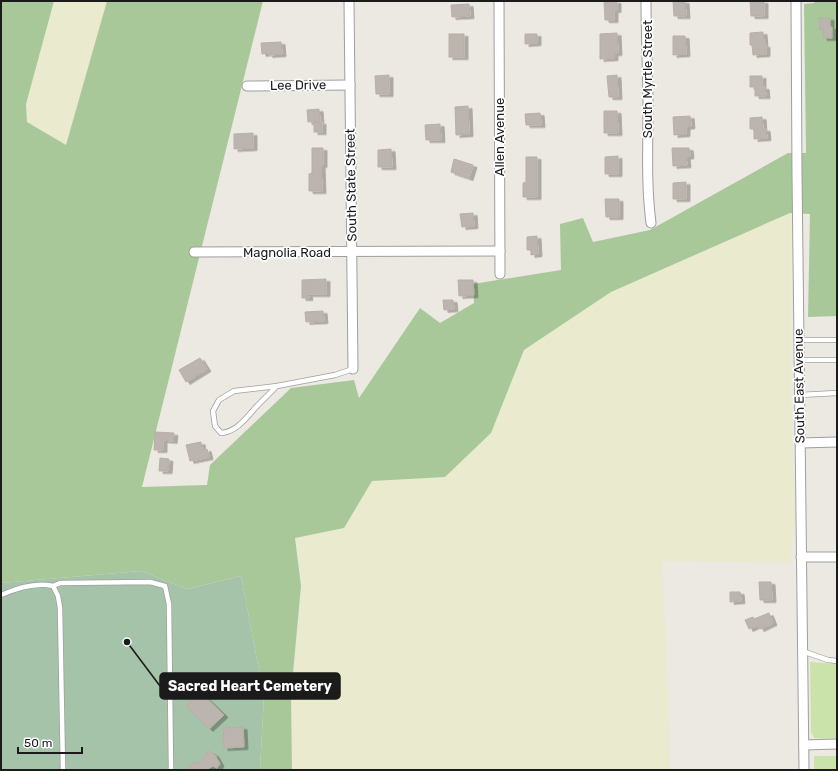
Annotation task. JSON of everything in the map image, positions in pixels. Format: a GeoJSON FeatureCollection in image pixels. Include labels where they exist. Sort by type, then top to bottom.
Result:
{"type":"FeatureCollection","features":[{"type":"Feature","properties":{"kind":"street","name":"South State Street"},"geometry":{"type":"LineString","coordinates":[[350,1],[353,369]]}},
{"type":"Feature","properties":{"kind":"street","name":"Allen Avenue"},"geometry":{"type":"LineString","coordinates":[[499,1],[500,274]]}},
{"type":"Feature","properties":{"kind":"street","name":"South Myrtle Street"},"geometry":{"type":"LineString","coordinates":[[646,1],[648,80],[647,158],[648,197],[651,223]]}},
{"type":"Feature","properties":{"kind":"street","name":"South East Avenue"},"geometry":{"type":"LineString","coordinates":[[796,1],[796,166],[804,770]]}},
{"type":"Feature","properties":{"kind":"street","name":"Lee Drive"},"geometry":{"type":"LineString","coordinates":[[247,86],[350,85]]}},
{"type":"Feature","properties":{"kind":"street","name":"Magnolia Road"},"geometry":{"type":"LineString","coordinates":[[194,252],[500,251]]}},
{"type":"Feature","properties":{"kind":"street"},"geometry":{"type":"LineString","coordinates":[[800,443],[837,442]]}},
{"type":"Feature","properties":{"kind":"street"},"geometry":{"type":"LineString","coordinates":[[801,557],[837,557]]}},
{"type":"Feature","properties":{"kind":"street"},"geometry":{"type":"LineString","coordinates":[[804,745],[837,744]]}},
{"type":"Feature","properties":{"kind":"lane"},"geometry":{"type":"LineString","coordinates":[[799,340],[837,340]]}},
{"type":"Feature","properties":{"kind":"lane"},"geometry":{"type":"LineString","coordinates":[[799,360],[837,360]]}},
{"type":"Feature","properties":{"kind":"lane"},"geometry":{"type":"LineString","coordinates":[[277,386],[241,424],[228,432],[221,433],[215,426],[214,412],[219,400],[234,391],[277,386],[335,375],[353,369]]}},
{"type":"Feature","properties":{"kind":"lane"},"geometry":{"type":"LineString","coordinates":[[800,395],[837,393]]}},
{"type":"Feature","properties":{"kind":"lane"},"geometry":{"type":"LineString","coordinates":[[1,595],[14,590],[43,584],[53,586],[60,583],[150,582],[165,586],[169,604],[171,770]]}},
{"type":"Feature","properties":{"kind":"lane"},"geometry":{"type":"LineString","coordinates":[[53,586],[58,596],[60,608],[63,770]]}},
{"type":"Feature","properties":{"kind":"lane"},"geometry":{"type":"LineString","coordinates":[[802,651],[828,660],[837,661]]}},
{"type":"Feature","properties":{"kind":"green space"},"geometry":{"type":"Polygon","coordinates":[[[1,1],[54,1],[26,104],[27,122],[66,145],[107,1],[263,1],[142,487],[207,485],[210,465],[291,388],[354,380],[359,398],[420,308],[440,323],[474,303],[473,284],[561,270],[560,224],[583,218],[593,242],[650,230],[788,153],[806,153],[804,4],[814,3],[815,1],[837,1],[837,316],[808,317],[810,214],[790,213],[611,292],[524,350],[491,433],[445,477],[372,481],[344,528],[295,538],[301,586],[291,695],[292,770],[260,770],[264,696],[241,576],[187,589],[141,571],[1,583],[1,1]]]}},
{"type":"Feature","properties":{"kind":"green space"},"geometry":{"type":"Polygon","coordinates":[[[54,1],[107,1],[66,145],[27,122],[26,104],[54,1]]]}},
{"type":"Feature","properties":{"kind":"green space"},"geometry":{"type":"Polygon","coordinates":[[[791,213],[791,409],[795,519],[790,563],[662,561],[670,770],[292,770],[291,695],[301,586],[295,538],[344,528],[372,481],[445,477],[491,433],[524,350],[611,292],[791,213]]]}},
{"type":"Feature","properties":{"kind":"green space"},"geometry":{"type":"Polygon","coordinates":[[[141,571],[187,589],[241,576],[264,696],[260,770],[1,770],[1,583],[141,571]]]}},
{"type":"Feature","properties":{"kind":"green space"},"geometry":{"type":"Polygon","coordinates":[[[810,662],[837,664],[837,739],[814,738],[811,732],[810,662]]]}},
{"type":"Feature","properties":{"kind":"green space"},"geometry":{"type":"Polygon","coordinates":[[[814,756],[837,756],[837,770],[814,770],[814,756]]]}},
{"type":"Feature","properties":{"kind":"building"},"geometry":{"type":"Polygon","coordinates":[[[604,1],[617,1],[617,10],[614,10],[614,20],[605,20],[604,1]]]}},
{"type":"Feature","properties":{"kind":"building"},"geometry":{"type":"Polygon","coordinates":[[[673,1],[685,1],[686,16],[674,16],[673,1]]]}},
{"type":"Feature","properties":{"kind":"building"},"geometry":{"type":"Polygon","coordinates":[[[750,1],[764,1],[764,16],[751,16],[750,1]]]}},
{"type":"Feature","properties":{"kind":"building"},"geometry":{"type":"Polygon","coordinates":[[[469,4],[470,16],[452,17],[451,5],[469,4]]]}},
{"type":"Feature","properties":{"kind":"building"},"geometry":{"type":"Polygon","coordinates":[[[819,18],[830,18],[832,38],[823,38],[823,29],[820,30],[819,18]]]}},
{"type":"Feature","properties":{"kind":"building"},"geometry":{"type":"Polygon","coordinates":[[[763,32],[764,45],[766,45],[766,54],[753,55],[752,45],[750,45],[750,33],[763,32]]]}},
{"type":"Feature","properties":{"kind":"building"},"geometry":{"type":"Polygon","coordinates":[[[617,33],[618,53],[614,53],[614,58],[600,59],[600,34],[617,33]]]}},
{"type":"Feature","properties":{"kind":"building"},"geometry":{"type":"Polygon","coordinates":[[[449,34],[464,34],[464,57],[449,57],[449,34]]]}},
{"type":"Feature","properties":{"kind":"building"},"geometry":{"type":"Polygon","coordinates":[[[525,34],[537,34],[537,43],[525,44],[525,34]]]}},
{"type":"Feature","properties":{"kind":"building"},"geometry":{"type":"Polygon","coordinates":[[[673,36],[685,36],[686,54],[673,55],[673,36]]]}},
{"type":"Feature","properties":{"kind":"building"},"geometry":{"type":"Polygon","coordinates":[[[281,42],[282,54],[262,54],[261,43],[281,42]]]}},
{"type":"Feature","properties":{"kind":"building"},"geometry":{"type":"Polygon","coordinates":[[[389,75],[389,94],[376,94],[375,76],[389,75]]]}},
{"type":"Feature","properties":{"kind":"building"},"geometry":{"type":"Polygon","coordinates":[[[617,75],[618,97],[609,97],[607,76],[617,75]]]}},
{"type":"Feature","properties":{"kind":"building"},"geometry":{"type":"Polygon","coordinates":[[[750,76],[762,76],[762,87],[765,87],[766,96],[755,96],[755,87],[750,87],[750,76]]]}},
{"type":"Feature","properties":{"kind":"building"},"geometry":{"type":"Polygon","coordinates":[[[468,106],[469,134],[456,135],[455,107],[468,106]]]}},
{"type":"Feature","properties":{"kind":"building"},"geometry":{"type":"Polygon","coordinates":[[[319,109],[320,121],[308,122],[307,110],[319,109]]]}},
{"type":"Feature","properties":{"kind":"building"},"geometry":{"type":"Polygon","coordinates":[[[604,111],[617,111],[618,133],[604,133],[604,111]]]}},
{"type":"Feature","properties":{"kind":"building"},"geometry":{"type":"Polygon","coordinates":[[[540,113],[541,125],[526,125],[525,114],[540,113]]]}},
{"type":"Feature","properties":{"kind":"building"},"geometry":{"type":"Polygon","coordinates":[[[690,116],[691,126],[686,127],[686,134],[674,135],[673,117],[690,116]]]}},
{"type":"Feature","properties":{"kind":"building"},"geometry":{"type":"Polygon","coordinates":[[[762,117],[763,129],[766,129],[767,138],[754,139],[754,129],[750,129],[750,118],[762,117]]]}},
{"type":"Feature","properties":{"kind":"building"},"geometry":{"type":"Polygon","coordinates":[[[314,122],[322,122],[322,132],[314,132],[314,122]]]}},
{"type":"Feature","properties":{"kind":"building"},"geometry":{"type":"Polygon","coordinates":[[[440,124],[441,140],[426,140],[425,125],[440,124]]]}},
{"type":"Feature","properties":{"kind":"building"},"geometry":{"type":"Polygon","coordinates":[[[253,133],[253,148],[234,149],[234,134],[253,133]]]}},
{"type":"Feature","properties":{"kind":"building"},"geometry":{"type":"Polygon","coordinates":[[[312,148],[323,148],[323,165],[321,165],[322,191],[309,191],[309,174],[312,173],[312,148]]]}},
{"type":"Feature","properties":{"kind":"building"},"geometry":{"type":"Polygon","coordinates":[[[672,148],[689,148],[690,156],[686,157],[687,165],[673,166],[672,148]]]}},
{"type":"Feature","properties":{"kind":"building"},"geometry":{"type":"Polygon","coordinates":[[[391,149],[392,167],[378,167],[378,150],[391,149]]]}},
{"type":"Feature","properties":{"kind":"building"},"geometry":{"type":"Polygon","coordinates":[[[618,156],[618,174],[605,174],[605,157],[618,156]]]}},
{"type":"Feature","properties":{"kind":"building"},"geometry":{"type":"Polygon","coordinates":[[[526,157],[537,157],[537,197],[523,197],[523,183],[526,182],[526,157]]]}},
{"type":"Feature","properties":{"kind":"building"},"geometry":{"type":"Polygon","coordinates":[[[454,159],[473,165],[469,178],[451,172],[454,159]]]}},
{"type":"Feature","properties":{"kind":"building"},"geometry":{"type":"Polygon","coordinates":[[[686,182],[686,199],[673,199],[673,183],[686,182]]]}},
{"type":"Feature","properties":{"kind":"building"},"geometry":{"type":"Polygon","coordinates":[[[605,199],[619,199],[619,217],[606,217],[605,199]]]}},
{"type":"Feature","properties":{"kind":"building"},"geometry":{"type":"Polygon","coordinates":[[[473,213],[474,226],[462,227],[460,214],[473,213]]]}},
{"type":"Feature","properties":{"kind":"building"},"geometry":{"type":"Polygon","coordinates":[[[537,236],[538,254],[531,255],[531,250],[527,250],[527,237],[537,236]]]}},
{"type":"Feature","properties":{"kind":"building"},"geometry":{"type":"Polygon","coordinates":[[[326,279],[326,294],[308,294],[309,298],[302,298],[302,280],[326,279]]]}},
{"type":"Feature","properties":{"kind":"building"},"geometry":{"type":"Polygon","coordinates":[[[458,280],[473,280],[474,295],[459,296],[458,280]]]}},
{"type":"Feature","properties":{"kind":"building"},"geometry":{"type":"Polygon","coordinates":[[[443,300],[453,300],[454,309],[444,310],[443,300]]]}},
{"type":"Feature","properties":{"kind":"building"},"geometry":{"type":"Polygon","coordinates":[[[323,311],[324,321],[306,322],[305,312],[323,311]]]}},
{"type":"Feature","properties":{"kind":"building"},"geometry":{"type":"Polygon","coordinates":[[[200,358],[207,369],[186,382],[179,370],[200,358]]]}},
{"type":"Feature","properties":{"kind":"building"},"geometry":{"type":"Polygon","coordinates":[[[155,432],[174,433],[173,441],[163,440],[163,450],[154,450],[155,432]]]}},
{"type":"Feature","properties":{"kind":"building"},"geometry":{"type":"Polygon","coordinates":[[[201,442],[202,450],[207,449],[209,457],[190,461],[186,445],[201,442]]]}},
{"type":"Feature","properties":{"kind":"building"},"geometry":{"type":"Polygon","coordinates":[[[160,458],[169,459],[168,471],[159,471],[160,458]]]}},
{"type":"Feature","properties":{"kind":"building"},"geometry":{"type":"Polygon","coordinates":[[[759,582],[771,582],[772,600],[760,600],[759,582]]]}},
{"type":"Feature","properties":{"kind":"building"},"geometry":{"type":"Polygon","coordinates":[[[730,592],[740,592],[741,601],[730,602],[730,592]]]}},
{"type":"Feature","properties":{"kind":"building"},"geometry":{"type":"Polygon","coordinates":[[[769,613],[773,623],[760,629],[758,625],[749,629],[745,620],[753,617],[754,619],[769,613]]]}},
{"type":"Feature","properties":{"kind":"building"},"geometry":{"type":"Polygon","coordinates":[[[200,692],[224,715],[209,729],[186,706],[200,692]]]}},
{"type":"Feature","properties":{"kind":"building"},"geometry":{"type":"Polygon","coordinates":[[[243,727],[244,747],[224,748],[223,728],[243,727]]]}},
{"type":"Feature","properties":{"kind":"building"},"geometry":{"type":"Polygon","coordinates":[[[209,751],[215,755],[220,764],[217,768],[213,766],[206,770],[187,770],[193,762],[196,764],[201,761],[209,751]]]}},
{"type":"Feature","properties":{"kind":"place","name":"Sacred Heart Cemetery"},"geometry":{"type":"Point","coordinates":[127,642]}}]}
